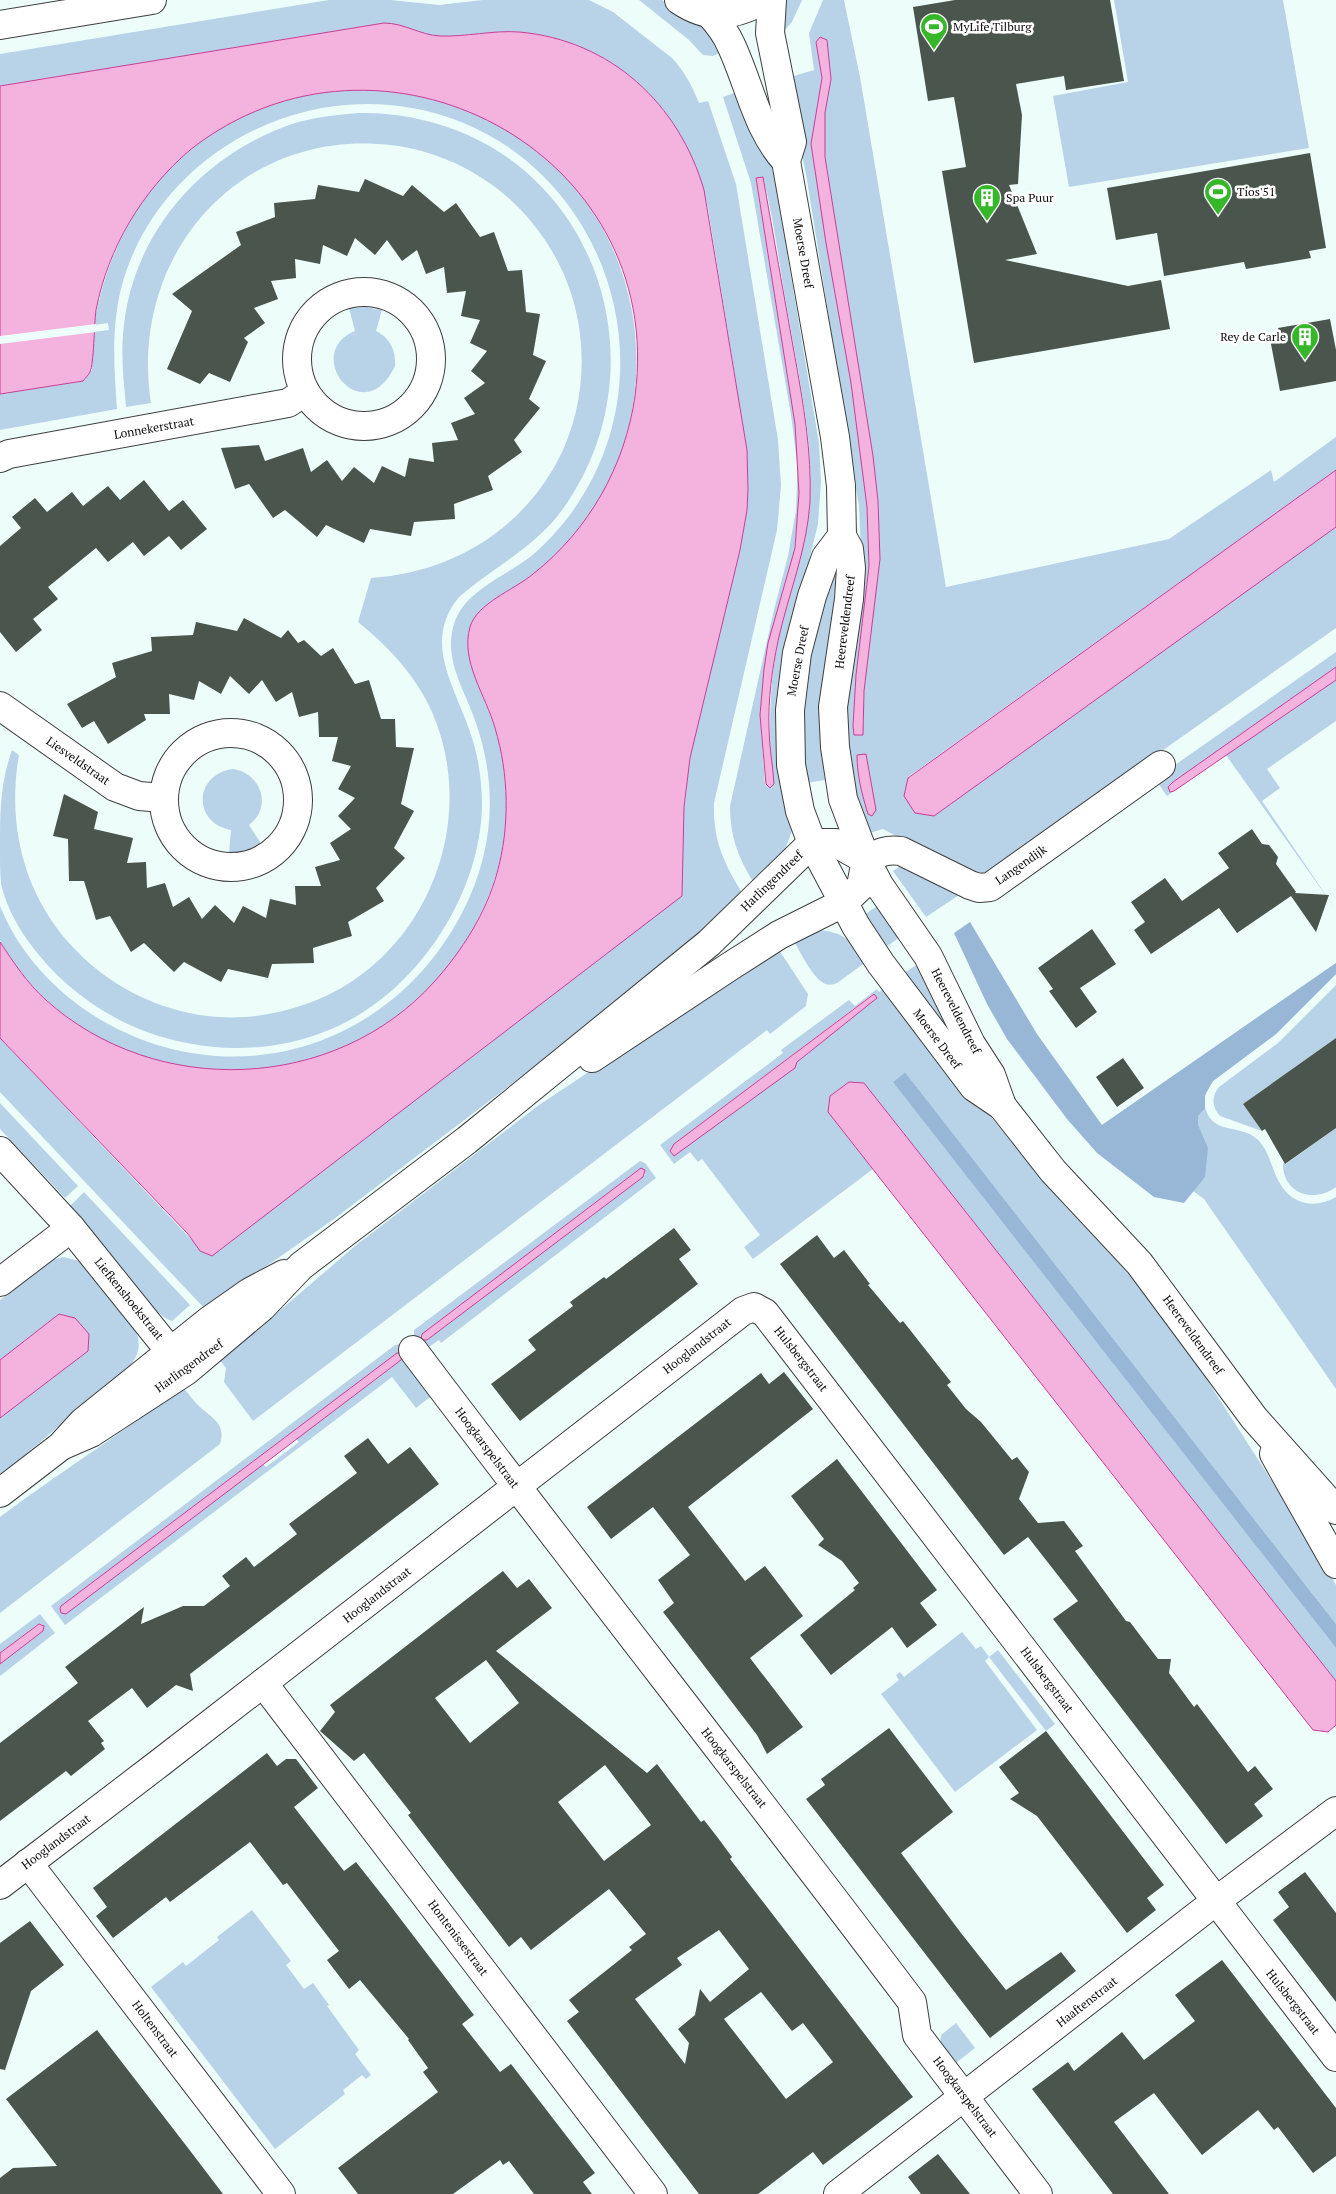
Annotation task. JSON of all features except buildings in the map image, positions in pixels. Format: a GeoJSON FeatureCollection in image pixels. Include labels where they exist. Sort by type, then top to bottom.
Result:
{"type":"FeatureCollection","features":[{"type":"Feature","properties":{"kind":"street"},"geometry":{"type":"LineString","coordinates":[[0,25],[152,0]]}},
{"type":"Feature","properties":{"kind":"street"},"geometry":{"type":"LineString","coordinates":[[679,0],[700,11],[722,15],[743,11],[764,0]]}},
{"type":"Feature","properties":{"kind":"street","name":"Moerse Dreef"},"geometry":{"type":"LineString","coordinates":[[772,0],[770,33],[792,142],[786,161],[835,437],[841,486],[842,536],[826,557],[812,596],[797,653],[790,710],[791,765],[800,811],[812,843],[843,903],[881,964],[974,1088],[1002,1106]]}},
{"type":"Feature","properties":{"kind":"street","name":"Moerse Dreef"},"geometry":{"type":"LineString","coordinates":[[709,12],[724,30],[774,148],[786,161]]}},
{"type":"Feature","properties":{"kind":"street"},"geometry":{"type":"LineString","coordinates":[[368,292],[384,295],[400,302],[413,314],[423,328],[429,344],[431,361],[428,378],[421,394],[410,408],[396,418],[380,424],[362,426],[345,424],[329,417],[316,406],[305,392],[299,376],[296,358],[299,340],[307,324],[318,310],[333,300],[350,294],[368,292]]}},
{"type":"Feature","properties":{"kind":"street","name":"Lonnekerstraat"},"geometry":{"type":"LineString","coordinates":[[0,458],[9,454],[288,403],[305,392]]}},
{"type":"Feature","properties":{"kind":"street","name":"Heereveldendreef"},"geometry":{"type":"LineString","coordinates":[[842,536],[849,549],[851,568],[849,599],[833,707],[835,747],[843,799],[866,860],[879,885],[928,956],[971,1044],[991,1075],[1002,1106],[1053,1170],[1139,1263],[1254,1418],[1336,1510]]}},
{"type":"Feature","properties":{"kind":"street","name":"Liesveldstraat"},"geometry":{"type":"LineString","coordinates":[[0,706],[115,787],[139,796],[163,798]]}},
{"type":"Feature","properties":{"kind":"street"},"geometry":{"type":"LineString","coordinates":[[223,732],[240,732],[258,737],[274,747],[287,761],[295,778],[299,796],[297,815],[290,833],[278,848],[264,859],[248,866],[230,868],[212,865],[196,858],[182,847],[168,824],[163,798],[166,782],[172,767],[181,754],[193,743],[223,732]]}},
{"type":"Feature","properties":{"kind":"street","name":"Langendijk"},"geometry":{"type":"LineString","coordinates":[[866,860],[880,852],[901,851],[970,885],[980,888],[990,887],[1161,765]]}},
{"type":"Feature","properties":{"kind":"street","name":"Harlingendreef"},"geometry":{"type":"LineString","coordinates":[[0,1493],[62,1446],[83,1422],[178,1361],[210,1320],[250,1292],[301,1266],[467,1140],[708,943],[812,843],[836,843],[866,860],[861,886],[843,903],[779,935],[728,967],[467,1140]]}},
{"type":"Feature","properties":{"kind":"street","name":"Liefkenshoekstraat"},"geometry":{"type":"LineString","coordinates":[[0,1151],[71,1228],[178,1361]]}},
{"type":"Feature","properties":{"kind":"street"},"geometry":{"type":"LineString","coordinates":[[0,1282],[71,1228]]}},
{"type":"Feature","properties":{"kind":"street","name":"Hooglandstraat"},"geometry":{"type":"LineString","coordinates":[[0,1885],[743,1311],[754,1307]]}},
{"type":"Feature","properties":{"kind":"street","name":"Hulsbergstraat"},"geometry":{"type":"LineString","coordinates":[[754,1307],[765,1313],[1336,2057]]}},
{"type":"Feature","properties":{"kind":"street","name":"Hoogkarspelstraat"},"geometry":{"type":"LineString","coordinates":[[413,1350],[769,1812],[912,2002],[917,2036],[1038,2194]]}},
{"type":"Feature","properties":{"kind":"street","name":"Heereveldendreef"},"geometry":{"type":"LineString","coordinates":[[1254,1418],[1322,1543],[1336,1564]]}},
{"type":"Feature","properties":{"kind":"street","name":"Hontenissestraat"},"geometry":{"type":"LineString","coordinates":[[263,1683],[653,2194]]}},
{"type":"Feature","properties":{"kind":"street","name":"Haaftenstraat"},"geometry":{"type":"LineString","coordinates":[[838,2194],[1216,1901],[1336,1811]]}},
{"type":"Feature","properties":{"kind":"street","name":"Holtenstraat"},"geometry":{"type":"LineString","coordinates":[[28,1863],[281,2194]]}},
{"type":"Feature","properties":{"kind":"shaded area"},"geometry":{"type":"Polygon","coordinates":[[[329,0],[390,0],[439,5],[483,0],[589,0],[613,12],[672,58],[688,79],[699,103],[708,101],[736,184],[778,440],[781,485],[777,530],[714,803],[717,840],[725,861],[743,894],[672,962],[334,1219],[205,1309],[0,1092],[0,1038],[187,1235],[212,1256],[681,896],[684,807],[690,758],[740,550],[747,510],[747,450],[708,208],[698,174],[684,142],[666,113],[644,88],[617,66],[588,50],[555,38],[519,32],[439,36],[384,23],[0,86],[0,54],[329,0]]]}},
{"type":"Feature","properties":{"kind":"shaded area"},"geometry":{"type":"Polygon","coordinates":[[[639,0],[662,0],[708,31],[724,51],[713,56],[703,55],[689,40],[639,0]]]}},
{"type":"Feature","properties":{"kind":"shaded area"},"geometry":{"type":"Polygon","coordinates":[[[784,0],[802,0],[792,22],[783,32],[784,0]]]}},
{"type":"Feature","properties":{"kind":"shaded area"},"geometry":{"type":"Polygon","coordinates":[[[823,0],[844,0],[860,77],[946,587],[1169,539],[1271,470],[1274,482],[1336,437],[1336,470],[908,777],[904,796],[915,812],[934,816],[1336,527],[1336,628],[986,875],[966,873],[883,829],[870,833],[860,811],[843,744],[861,554],[859,506],[807,180],[787,78],[814,70],[809,33],[823,0]],[[827,40],[816,42],[822,78],[811,144],[851,383],[867,507],[869,566],[857,666],[854,735],[864,723],[864,691],[880,559],[878,501],[873,456],[825,156],[825,113],[831,79],[827,40]],[[857,763],[861,787],[876,812],[868,764],[857,763]]]}},
{"type":"Feature","properties":{"kind":"shaded area"},"geometry":{"type":"Polygon","coordinates":[[[1114,0],[1283,0],[1309,148],[1069,187],[1053,96],[1128,82],[1114,0]]]}},
{"type":"Feature","properties":{"kind":"shaded area"},"geometry":{"type":"Polygon","coordinates":[[[384,23],[440,36],[519,32],[552,38],[583,48],[611,63],[637,82],[659,104],[677,130],[693,159],[704,190],[747,450],[747,510],[740,550],[690,758],[684,807],[682,896],[212,1256],[200,1251],[188,1234],[0,1038],[0,942],[21,972],[46,1000],[90,1032],[139,1054],[191,1067],[244,1069],[297,1062],[347,1045],[393,1018],[434,982],[454,958],[480,917],[497,873],[506,819],[505,782],[500,746],[491,716],[471,665],[468,653],[470,627],[474,618],[488,604],[525,580],[553,557],[587,517],[601,495],[623,447],[635,396],[633,309],[606,233],[559,171],[496,125],[423,97],[344,91],[265,107],[190,150],[173,166],[142,202],[118,243],[109,265],[96,310],[92,361],[88,375],[83,381],[0,394],[0,86],[384,23]]]}},
{"type":"Feature","properties":{"kind":"shaded area"},"geometry":{"type":"Polygon","coordinates":[[[820,37],[827,40],[831,79],[825,113],[825,157],[873,456],[878,501],[880,559],[864,691],[863,735],[854,735],[853,726],[856,675],[869,566],[867,507],[851,383],[826,243],[811,144],[822,78],[816,42],[820,37]]]}},
{"type":"Feature","properties":{"kind":"shaded area"},"geometry":{"type":"Polygon","coordinates":[[[369,87],[419,93],[467,107],[483,114],[498,122],[544,155],[581,195],[609,241],[628,291],[636,344],[634,398],[622,451],[591,513],[574,535],[545,565],[524,582],[488,604],[476,615],[472,622],[468,635],[468,649],[476,678],[493,722],[502,755],[506,818],[501,856],[496,874],[483,909],[465,942],[454,958],[420,997],[380,1027],[336,1050],[288,1065],[239,1071],[189,1068],[140,1055],[93,1034],[49,1002],[30,983],[2,945],[0,940],[0,906],[8,924],[29,956],[41,971],[69,998],[101,1020],[152,1043],[203,1055],[255,1056],[305,1046],[352,1026],[395,998],[432,960],[462,913],[473,890],[481,867],[489,819],[488,771],[483,747],[453,662],[451,637],[454,624],[466,602],[486,586],[530,557],[558,530],[572,512],[604,453],[619,390],[618,327],[602,266],[572,211],[530,164],[476,129],[412,108],[365,104],[319,109],[274,121],[233,142],[196,169],[164,202],[139,241],[122,285],[115,331],[114,362],[117,409],[0,430],[0,394],[83,381],[92,370],[93,332],[109,330],[108,323],[94,325],[107,274],[127,228],[153,188],[186,154],[225,126],[268,106],[317,93],[369,87]]]}},
{"type":"Feature","properties":{"kind":"shaded area"},"geometry":{"type":"Polygon","coordinates":[[[740,91],[772,163],[819,443],[821,482],[818,524],[794,621],[792,831],[784,852],[753,882],[743,864],[733,837],[730,806],[788,556],[796,510],[797,462],[791,415],[751,183],[723,97],[740,91]],[[763,177],[756,179],[795,424],[799,493],[795,548],[768,643],[764,669],[760,715],[765,784],[770,788],[772,787],[770,728],[773,672],[784,616],[805,536],[811,480],[805,411],[763,177]]]}},
{"type":"Feature","properties":{"kind":"shaded area"},"geometry":{"type":"Polygon","coordinates":[[[358,113],[410,117],[479,140],[529,174],[568,219],[594,271],[609,328],[609,387],[596,447],[567,503],[544,531],[517,554],[473,585],[459,597],[448,613],[443,630],[444,662],[472,738],[480,777],[482,806],[478,841],[469,877],[454,911],[434,943],[411,972],[384,997],[354,1018],[321,1033],[289,1043],[238,1048],[204,1046],[163,1037],[140,1029],[98,1007],[60,978],[43,960],[19,928],[6,899],[0,875],[2,798],[5,775],[12,750],[19,755],[15,806],[17,831],[30,879],[53,923],[81,956],[95,968],[124,988],[155,1003],[189,1013],[217,1017],[259,1016],[286,1010],[300,1006],[342,987],[379,960],[408,927],[430,888],[444,846],[449,801],[446,756],[432,712],[418,686],[401,663],[358,622],[371,578],[428,568],[455,558],[502,528],[523,509],[541,487],[557,462],[572,426],[577,406],[582,366],[581,346],[579,326],[571,292],[552,251],[525,214],[487,181],[440,157],[390,145],[335,145],[286,157],[242,180],[205,212],[177,252],[157,298],[148,349],[151,403],[126,407],[122,344],[129,298],[140,264],[156,232],[176,203],[201,177],[229,155],[261,137],[303,121],[326,116],[358,113]]]}},
{"type":"Feature","properties":{"kind":"shaded area"},"geometry":{"type":"Polygon","coordinates":[[[763,177],[804,408],[810,464],[810,502],[805,538],[782,624],[772,674],[769,728],[774,784],[770,788],[766,784],[760,715],[764,669],[768,643],[795,548],[799,493],[795,424],[756,178],[763,177]]]}},
{"type":"Feature","properties":{"kind":"shaded area"},"geometry":{"type":"Polygon","coordinates":[[[366,307],[382,310],[376,331],[385,337],[391,345],[395,360],[395,366],[382,385],[368,392],[354,390],[343,382],[335,369],[334,355],[340,342],[355,331],[349,308],[366,307]]]}},
{"type":"Feature","properties":{"kind":"shaded area"},"geometry":{"type":"Polygon","coordinates":[[[1336,470],[1336,527],[934,816],[915,813],[904,796],[908,778],[1336,470]]]}},
{"type":"Feature","properties":{"kind":"shaded area"},"geometry":{"type":"Polygon","coordinates":[[[840,566],[822,695],[820,738],[825,780],[806,783],[803,763],[804,677],[832,567],[840,566]]]}},
{"type":"Feature","properties":{"kind":"shaded area"},"geometry":{"type":"Polygon","coordinates":[[[1336,652],[1336,667],[1173,782],[1168,787],[1170,792],[1174,791],[1167,796],[1155,779],[1336,652]]]}},
{"type":"Feature","properties":{"kind":"shaded area"},"geometry":{"type":"Polygon","coordinates":[[[1336,667],[1336,680],[1170,792],[1168,787],[1173,782],[1336,667]]]}},
{"type":"Feature","properties":{"kind":"shaded area"},"geometry":{"type":"Polygon","coordinates":[[[1336,680],[1336,721],[1267,769],[1280,788],[1262,801],[1336,910],[1226,755],[1336,680]]]}},
{"type":"Feature","properties":{"kind":"shaded area"},"geometry":{"type":"Polygon","coordinates":[[[866,754],[876,810],[872,816],[868,814],[858,770],[857,755],[866,754]]]}},
{"type":"Feature","properties":{"kind":"shaded area"},"geometry":{"type":"Polygon","coordinates":[[[233,769],[251,777],[257,784],[262,800],[261,809],[249,825],[262,845],[246,852],[229,853],[231,830],[218,826],[209,818],[204,809],[203,799],[205,789],[211,780],[220,773],[233,769]]]}},
{"type":"Feature","properties":{"kind":"shaded area"},"geometry":{"type":"Polygon","coordinates":[[[902,865],[959,895],[926,917],[893,871],[902,865]]]}},
{"type":"Feature","properties":{"kind":"shaded area"},"geometry":{"type":"Polygon","coordinates":[[[882,903],[904,934],[886,947],[865,914],[882,903]]]}},
{"type":"Feature","properties":{"kind":"shaded area"},"geometry":{"type":"Polygon","coordinates":[[[970,922],[1037,1034],[1102,1125],[1336,963],[1336,974],[1276,1034],[1213,1081],[1205,1095],[1205,1108],[1198,1116],[1198,1125],[1208,1148],[1205,1177],[1184,1203],[1154,1197],[1097,1153],[1067,1119],[1007,1039],[987,1004],[954,933],[970,922]]]}},
{"type":"Feature","properties":{"kind":"shaded area"},"geometry":{"type":"Polygon","coordinates":[[[818,930],[841,935],[856,948],[866,962],[837,983],[830,985],[818,979],[792,938],[818,930]]]}},
{"type":"Feature","properties":{"kind":"shaded area"},"geometry":{"type":"Polygon","coordinates":[[[777,947],[808,994],[806,1006],[770,1034],[767,1030],[253,1421],[224,1382],[226,1368],[219,1359],[263,1325],[355,1246],[539,1105],[777,947]]]}},
{"type":"Feature","properties":{"kind":"shaded area"},"geometry":{"type":"Polygon","coordinates":[[[921,962],[953,1034],[904,973],[921,962]]]}},
{"type":"Feature","properties":{"kind":"shaded area"},"geometry":{"type":"Polygon","coordinates":[[[1336,963],[1336,974],[1276,1034],[1213,1081],[1207,1091],[1205,1102],[1206,1110],[1215,1123],[1251,1134],[1261,1143],[1278,1180],[1289,1195],[1311,1204],[1336,1197],[1336,1389],[1204,1199],[1102,1125],[1336,963]]]}},
{"type":"Feature","properties":{"kind":"shaded area"},"geometry":{"type":"Polygon","coordinates":[[[1336,985],[1336,1038],[1243,1104],[1262,1131],[1220,1116],[1215,1109],[1214,1102],[1215,1094],[1219,1087],[1278,1043],[1336,985]]]}},
{"type":"Feature","properties":{"kind":"shaded area"},"geometry":{"type":"Polygon","coordinates":[[[887,986],[1022,1156],[1063,1204],[1122,1266],[1186,1347],[1316,1550],[1336,1585],[1336,1624],[905,1072],[894,1081],[1336,1648],[1336,1681],[864,1083],[847,1084],[832,1094],[828,1112],[873,1169],[753,1259],[744,1247],[760,1235],[702,1159],[698,1162],[690,1152],[674,1164],[660,1145],[783,1053],[781,1050],[849,1000],[855,1006],[877,989],[879,992],[887,986]],[[873,994],[674,1144],[670,1151],[797,1062],[877,998],[873,994]]]}},
{"type":"Feature","properties":{"kind":"shaded area"},"geometry":{"type":"Polygon","coordinates":[[[874,994],[877,998],[797,1062],[795,1068],[674,1156],[670,1151],[674,1144],[874,994]]]}},
{"type":"Feature","properties":{"kind":"shaded area"},"geometry":{"type":"Polygon","coordinates":[[[905,1072],[1336,1624],[1336,1648],[893,1082],[905,1072]]]}},
{"type":"Feature","properties":{"kind":"shaded area"},"geometry":{"type":"Polygon","coordinates":[[[849,1082],[864,1083],[1336,1681],[1336,1725],[1328,1732],[1313,1730],[828,1112],[830,1096],[849,1082]]]}},
{"type":"Feature","properties":{"kind":"shaded area"},"geometry":{"type":"Polygon","coordinates":[[[0,1103],[78,1186],[65,1198],[0,1129],[0,1103]]]}},
{"type":"Feature","properties":{"kind":"shaded area"},"geometry":{"type":"Polygon","coordinates":[[[1336,1128],[1336,1187],[1318,1195],[1300,1193],[1288,1182],[1284,1173],[1283,1163],[1286,1164],[1336,1128]]]}},
{"type":"Feature","properties":{"kind":"shaded area"},"geometry":{"type":"Polygon","coordinates":[[[640,1161],[645,1163],[656,1178],[441,1343],[439,1340],[426,1349],[414,1338],[414,1330],[640,1161]],[[641,1168],[422,1334],[423,1341],[427,1340],[645,1175],[641,1168]]]}},
{"type":"Feature","properties":{"kind":"shaded area"},"geometry":{"type":"Polygon","coordinates":[[[641,1168],[645,1170],[643,1177],[427,1340],[421,1340],[422,1334],[641,1168]]]}},
{"type":"Feature","properties":{"kind":"shaded area"},"geometry":{"type":"Polygon","coordinates":[[[84,1192],[190,1305],[172,1321],[155,1310],[112,1255],[69,1207],[84,1192]]]}},
{"type":"Feature","properties":{"kind":"shaded area"},"geometry":{"type":"Polygon","coordinates":[[[63,1257],[80,1261],[133,1326],[139,1342],[138,1352],[130,1366],[0,1476],[0,1418],[88,1351],[84,1331],[81,1326],[59,1314],[0,1360],[0,1300],[52,1260],[63,1257]]]}},
{"type":"Feature","properties":{"kind":"shaded area"},"geometry":{"type":"Polygon","coordinates":[[[59,1314],[75,1318],[89,1334],[88,1351],[0,1418],[0,1360],[59,1314]]]}},
{"type":"Feature","properties":{"kind":"shaded area"},"geometry":{"type":"Polygon","coordinates":[[[401,1344],[434,1394],[416,1408],[392,1377],[65,1625],[51,1606],[395,1345],[401,1344]],[[397,1353],[61,1606],[263,1464],[266,1467],[299,1442],[296,1439],[401,1360],[397,1353]]]}},
{"type":"Feature","properties":{"kind":"shaded area"},"geometry":{"type":"Polygon","coordinates":[[[397,1353],[401,1353],[403,1357],[401,1360],[66,1614],[61,1613],[61,1606],[397,1353]]]}},
{"type":"Feature","properties":{"kind":"shaded area"},"geometry":{"type":"Polygon","coordinates":[[[183,1387],[198,1406],[218,1423],[221,1432],[220,1444],[0,1613],[0,1517],[183,1387]]]}},
{"type":"Feature","properties":{"kind":"shaded area"},"geometry":{"type":"Polygon","coordinates":[[[40,1614],[55,1633],[0,1676],[0,1664],[43,1631],[42,1624],[37,1625],[0,1653],[0,1644],[40,1614]]]}},
{"type":"Feature","properties":{"kind":"shaded area"},"geometry":{"type":"Polygon","coordinates":[[[39,1624],[44,1626],[43,1631],[0,1664],[0,1653],[39,1624]]]}},
{"type":"Feature","properties":{"kind":"shaded area"},"geometry":{"type":"Polygon","coordinates":[[[962,1632],[976,1649],[981,1646],[989,1657],[985,1661],[1037,1730],[955,1792],[881,1694],[899,1680],[896,1675],[900,1672],[904,1677],[962,1632]]]}},
{"type":"Feature","properties":{"kind":"shaded area"},"geometry":{"type":"Polygon","coordinates":[[[998,1650],[1055,1724],[1046,1731],[989,1657],[998,1650]]]}},
{"type":"Feature","properties":{"kind":"shaded area"},"geometry":{"type":"Polygon","coordinates":[[[252,1910],[291,1961],[286,1965],[304,1989],[313,1983],[329,2005],[327,2006],[359,2050],[355,2054],[371,2075],[366,2079],[362,2075],[343,2090],[345,2094],[275,2149],[151,1987],[183,1962],[186,1966],[219,1940],[217,1937],[252,1910]]]}},
{"type":"Feature","properties":{"kind":"shaded area"},"geometry":{"type":"Polygon","coordinates":[[[956,2023],[975,2048],[952,2066],[942,2048],[941,2035],[956,2023]]]}},
{"type":"Feature","properties":{"kind":"pier"},"geometry":{"type":"Polygon","coordinates":[[[96,324],[96,332],[0,344],[0,336],[96,324]]]}},
{"type":"Feature","properties":{"kind":"place","name":"MyLife Tilburg"},"geometry":{"type":"Point","coordinates":[934,51]}},
{"type":"Feature","properties":{"kind":"place","name":"Tios'51"},"geometry":{"type":"Point","coordinates":[1218,216]}},
{"type":"Feature","properties":{"kind":"place","name":"Spa Puur"},"geometry":{"type":"Point","coordinates":[987,222]}},
{"type":"Feature","properties":{"kind":"place","name":"Rey de Carle"},"geometry":{"type":"Point","coordinates":[1305,361]}}]}
